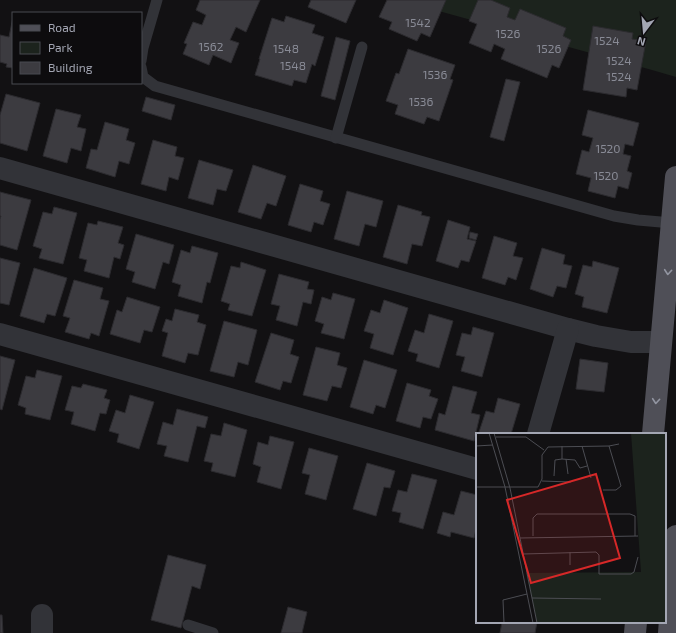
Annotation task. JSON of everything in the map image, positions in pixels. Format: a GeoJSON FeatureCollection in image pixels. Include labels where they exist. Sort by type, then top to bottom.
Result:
{"type":"FeatureCollection","features":[{"type":"Feature","properties":{"kind":"main road"},"geometry":{"type":"LineString","coordinates":[[653,433],[676,177]]}},
{"type":"Feature","properties":{"kind":"main road"},"geometry":{"type":"LineString","coordinates":[[669,633],[676,536]]}},
{"type":"Feature","properties":{"kind":"main road"},"geometry":{"type":"LineString","coordinates":[[635,633],[636,623]]}},
{"type":"Feature","properties":{"kind":"street"},"geometry":{"type":"LineString","coordinates":[[0,168],[568,329],[631,342],[661,342]]}},
{"type":"Feature","properties":{"kind":"street"},"geometry":{"type":"LineString","coordinates":[[538,433],[568,329]]}},
{"type":"Feature","properties":{"kind":"street"},"geometry":{"type":"LineString","coordinates":[[0,334],[476,469]]}},
{"type":"Feature","properties":{"kind":"lane"},"geometry":{"type":"LineString","coordinates":[[142,54],[157,0]]}},
{"type":"Feature","properties":{"kind":"lane"},"geometry":{"type":"LineString","coordinates":[[336,138],[362,47]]}},
{"type":"Feature","properties":{"kind":"lane"},"geometry":{"type":"LineString","coordinates":[[142,72],[143,77],[154,86],[336,138],[614,216],[672,223]]}},
{"type":"Feature","properties":{"kind":"lane"},"geometry":{"type":"LineString","coordinates":[[188,626],[213,633]]}},
{"type":"Feature","properties":{"kind":"green space"},"geometry":{"type":"Polygon","coordinates":[[[399,0],[676,0],[676,77],[652,70],[399,0]]]}},
{"type":"Feature","properties":{"kind":"building"},"geometry":{"type":"Polygon","coordinates":[[[200,0],[260,0],[246,32],[236,27],[230,40],[239,43],[231,63],[213,55],[209,65],[183,54],[187,44],[184,43],[193,22],[202,25],[206,15],[196,10],[200,0]]]}},
{"type":"Feature","properties":{"kind":"building"},"geometry":{"type":"Polygon","coordinates":[[[311,0],[356,0],[346,23],[308,7],[311,0]]]}},
{"type":"Feature","properties":{"kind":"building"},"geometry":{"type":"Polygon","coordinates":[[[387,0],[446,0],[430,37],[421,33],[417,41],[389,29],[392,22],[379,17],[387,0]]]}},
{"type":"Feature","properties":{"kind":"building"},"geometry":{"type":"Polygon","coordinates":[[[478,0],[491,0],[510,8],[507,17],[515,20],[520,9],[566,28],[563,36],[571,40],[559,68],[552,65],[547,78],[501,59],[505,49],[494,44],[491,52],[469,43],[477,24],[469,21],[478,0]]]}},
{"type":"Feature","properties":{"kind":"building"},"geometry":{"type":"Polygon","coordinates":[[[286,16],[315,25],[312,33],[324,37],[315,66],[312,64],[306,83],[294,80],[292,86],[255,75],[272,18],[284,22],[286,16]]]}},
{"type":"Feature","properties":{"kind":"building"},"geometry":{"type":"Polygon","coordinates":[[[12,22],[12,68],[6,67],[7,64],[0,62],[0,35],[9,37],[12,22]]]}},
{"type":"Feature","properties":{"kind":"building"},"geometry":{"type":"Polygon","coordinates":[[[593,26],[633,33],[632,39],[646,41],[637,90],[627,88],[626,97],[583,90],[593,26]]]}},
{"type":"Feature","properties":{"kind":"building"},"geometry":{"type":"Polygon","coordinates":[[[336,37],[350,41],[335,100],[321,96],[336,37]]]}},
{"type":"Feature","properties":{"kind":"building"},"geometry":{"type":"Polygon","coordinates":[[[408,49],[455,65],[450,79],[453,80],[439,121],[427,117],[424,124],[395,114],[398,105],[386,101],[396,73],[399,74],[408,49]]]}},
{"type":"Feature","properties":{"kind":"building"},"geometry":{"type":"Polygon","coordinates":[[[506,79],[520,82],[504,141],[490,137],[506,79]]]}},
{"type":"Feature","properties":{"kind":"building"},"geometry":{"type":"Polygon","coordinates":[[[6,94],[40,103],[27,151],[0,143],[0,115],[6,94]]]}},
{"type":"Feature","properties":{"kind":"building"},"geometry":{"type":"Polygon","coordinates":[[[146,97],[175,105],[171,120],[142,111],[146,97]]]}},
{"type":"Feature","properties":{"kind":"building"},"geometry":{"type":"Polygon","coordinates":[[[56,109],[81,115],[77,127],[86,129],[81,151],[71,148],[67,163],[43,156],[56,109]]]}},
{"type":"Feature","properties":{"kind":"building"},"geometry":{"type":"Polygon","coordinates":[[[588,110],[639,123],[633,146],[625,144],[623,154],[631,156],[627,171],[632,173],[628,189],[618,186],[615,198],[588,191],[591,178],[576,174],[582,150],[589,152],[593,138],[582,135],[588,110]]]}},
{"type":"Feature","properties":{"kind":"building"},"geometry":{"type":"Polygon","coordinates":[[[105,122],[129,129],[126,140],[135,143],[129,164],[119,161],[115,177],[86,168],[91,149],[97,150],[105,122]]]}},
{"type":"Feature","properties":{"kind":"building"},"geometry":{"type":"Polygon","coordinates":[[[153,140],[177,147],[175,156],[184,158],[178,180],[169,177],[166,191],[141,184],[153,140]]]}},
{"type":"Feature","properties":{"kind":"building"},"geometry":{"type":"Polygon","coordinates":[[[199,160],[233,170],[226,191],[217,189],[213,205],[188,198],[199,160]]]}},
{"type":"Feature","properties":{"kind":"building"},"geometry":{"type":"Polygon","coordinates":[[[253,165],[286,176],[276,206],[267,203],[261,219],[238,212],[253,165]]]}},
{"type":"Feature","properties":{"kind":"building"},"geometry":{"type":"Polygon","coordinates":[[[300,184],[323,191],[320,201],[330,204],[323,225],[314,222],[311,232],[288,225],[300,184]]]}},
{"type":"Feature","properties":{"kind":"building"},"geometry":{"type":"Polygon","coordinates":[[[347,191],[383,201],[376,227],[365,224],[359,246],[334,239],[347,191]]]}},
{"type":"Feature","properties":{"kind":"building"},"geometry":{"type":"Polygon","coordinates":[[[0,192],[31,200],[17,250],[0,245],[0,192]]]}},
{"type":"Feature","properties":{"kind":"building"},"geometry":{"type":"Polygon","coordinates":[[[398,205],[422,212],[421,215],[430,217],[422,246],[412,244],[407,264],[383,257],[398,205]]]}},
{"type":"Feature","properties":{"kind":"building"},"geometry":{"type":"Polygon","coordinates":[[[54,207],[77,213],[63,264],[39,258],[42,249],[33,246],[43,212],[52,214],[54,207]]]}},
{"type":"Feature","properties":{"kind":"building"},"geometry":{"type":"Polygon","coordinates":[[[448,220],[470,227],[467,239],[476,241],[469,262],[461,260],[458,268],[436,261],[448,220]]]}},
{"type":"Feature","properties":{"kind":"building"},"geometry":{"type":"Polygon","coordinates":[[[98,221],[123,227],[118,243],[124,245],[120,259],[114,257],[109,278],[84,271],[87,260],[79,258],[88,223],[97,225],[98,221]]]}},
{"type":"Feature","properties":{"kind":"building"},"geometry":{"type":"Polygon","coordinates":[[[470,232],[478,234],[476,240],[469,238],[470,232]]]}},
{"type":"Feature","properties":{"kind":"building"},"geometry":{"type":"Polygon","coordinates":[[[136,234],[174,245],[169,264],[163,262],[155,289],[132,282],[135,272],[126,269],[136,234]]]}},
{"type":"Feature","properties":{"kind":"building"},"geometry":{"type":"Polygon","coordinates":[[[494,236],[517,243],[513,256],[523,258],[516,280],[508,277],[505,285],[482,278],[494,236]]]}},
{"type":"Feature","properties":{"kind":"building"},"geometry":{"type":"Polygon","coordinates":[[[192,246],[218,253],[210,283],[207,282],[202,303],[178,296],[181,285],[172,282],[181,250],[190,253],[192,246]]]}},
{"type":"Feature","properties":{"kind":"building"},"geometry":{"type":"Polygon","coordinates":[[[542,248],[565,255],[563,264],[572,266],[566,288],[557,286],[553,297],[530,289],[542,248]]]}},
{"type":"Feature","properties":{"kind":"building"},"geometry":{"type":"Polygon","coordinates":[[[0,258],[20,263],[9,305],[0,303],[0,258]]]}},
{"type":"Feature","properties":{"kind":"building"},"geometry":{"type":"Polygon","coordinates":[[[593,261],[619,268],[607,313],[582,307],[584,297],[575,294],[583,265],[592,267],[593,261]]]}},
{"type":"Feature","properties":{"kind":"building"},"geometry":{"type":"Polygon","coordinates":[[[241,262],[266,270],[252,316],[228,310],[230,304],[221,301],[231,266],[240,268],[241,262]]]}},
{"type":"Feature","properties":{"kind":"building"},"geometry":{"type":"Polygon","coordinates":[[[34,268],[67,278],[55,316],[47,314],[44,323],[20,316],[34,268]]]}},
{"type":"Feature","properties":{"kind":"building"},"geometry":{"type":"Polygon","coordinates":[[[279,274],[309,282],[307,289],[314,290],[311,304],[303,302],[297,326],[276,320],[280,306],[271,304],[279,274]]]}},
{"type":"Feature","properties":{"kind":"building"},"geometry":{"type":"Polygon","coordinates":[[[74,280],[103,288],[100,299],[109,301],[99,336],[91,333],[89,339],[65,332],[70,318],[63,316],[74,280]]]}},
{"type":"Feature","properties":{"kind":"building"},"geometry":{"type":"Polygon","coordinates":[[[333,293],[355,299],[344,339],[321,333],[324,324],[315,321],[322,297],[331,300],[333,293]]]}},
{"type":"Feature","properties":{"kind":"building"},"geometry":{"type":"Polygon","coordinates":[[[127,297],[160,307],[152,332],[144,330],[140,343],[110,334],[117,310],[122,312],[127,297]]]}},
{"type":"Feature","properties":{"kind":"building"},"geometry":{"type":"Polygon","coordinates":[[[384,300],[408,308],[393,355],[370,348],[374,334],[364,331],[371,310],[380,313],[384,300]]]}},
{"type":"Feature","properties":{"kind":"building"},"geometry":{"type":"Polygon","coordinates":[[[175,309],[199,315],[197,322],[206,325],[198,355],[188,353],[185,363],[162,356],[168,333],[162,331],[166,319],[172,321],[175,309]]]}},
{"type":"Feature","properties":{"kind":"building"},"geometry":{"type":"Polygon","coordinates":[[[429,314],[453,321],[439,368],[416,361],[418,354],[408,351],[415,330],[424,333],[429,314]]]}},
{"type":"Feature","properties":{"kind":"building"},"geometry":{"type":"Polygon","coordinates":[[[224,321],[257,330],[248,365],[238,362],[234,377],[210,371],[224,321]]]}},
{"type":"Feature","properties":{"kind":"building"},"geometry":{"type":"Polygon","coordinates":[[[473,327],[494,333],[482,377],[461,371],[465,357],[456,355],[462,333],[471,335],[473,327]]]}},
{"type":"Feature","properties":{"kind":"building"},"geometry":{"type":"Polygon","coordinates":[[[271,333],[294,340],[290,354],[299,357],[291,383],[283,381],[280,390],[255,382],[271,333]]]}},
{"type":"Feature","properties":{"kind":"building"},"geometry":{"type":"Polygon","coordinates":[[[316,347],[340,353],[337,365],[347,368],[341,388],[332,386],[327,401],[303,395],[316,347]]]}},
{"type":"Feature","properties":{"kind":"building"},"geometry":{"type":"Polygon","coordinates":[[[0,356],[15,360],[2,410],[0,409],[0,356]]]}},
{"type":"Feature","properties":{"kind":"building"},"geometry":{"type":"Polygon","coordinates":[[[580,359],[608,363],[604,392],[576,389],[580,359]]]}},
{"type":"Feature","properties":{"kind":"building"},"geometry":{"type":"Polygon","coordinates":[[[364,360],[397,370],[385,408],[376,405],[373,414],[350,407],[364,360]]]}},
{"type":"Feature","properties":{"kind":"building"},"geometry":{"type":"Polygon","coordinates":[[[37,370],[62,376],[50,420],[25,414],[26,408],[18,405],[26,376],[35,378],[37,370]]]}},
{"type":"Feature","properties":{"kind":"building"},"geometry":{"type":"Polygon","coordinates":[[[407,383],[431,390],[429,396],[438,399],[431,419],[423,417],[420,428],[396,421],[407,383]]]}},
{"type":"Feature","properties":{"kind":"building"},"geometry":{"type":"Polygon","coordinates":[[[83,384],[107,390],[104,398],[110,400],[106,414],[100,413],[95,431],[71,424],[74,412],[65,410],[72,386],[81,388],[83,384]]]}},
{"type":"Feature","properties":{"kind":"building"},"geometry":{"type":"Polygon","coordinates":[[[453,386],[477,392],[471,413],[480,415],[474,441],[435,430],[439,413],[445,415],[453,386]]]}},
{"type":"Feature","properties":{"kind":"building"},"geometry":{"type":"Polygon","coordinates":[[[130,395],[154,402],[139,449],[117,442],[119,434],[109,431],[116,410],[125,413],[130,395]]]}},
{"type":"Feature","properties":{"kind":"building"},"geometry":{"type":"Polygon","coordinates":[[[498,398],[520,404],[511,433],[479,432],[486,411],[494,413],[498,398]]]}},
{"type":"Feature","properties":{"kind":"building"},"geometry":{"type":"Polygon","coordinates":[[[177,409],[208,417],[205,428],[197,426],[188,462],[164,456],[167,446],[157,444],[163,422],[173,425],[177,409]]]}},
{"type":"Feature","properties":{"kind":"building"},"geometry":{"type":"Polygon","coordinates":[[[224,423],[247,430],[235,477],[211,471],[213,463],[204,461],[211,434],[221,436],[224,423]]]}},
{"type":"Feature","properties":{"kind":"building"},"geometry":{"type":"Polygon","coordinates":[[[270,436],[294,442],[281,489],[257,482],[261,467],[253,464],[258,442],[268,445],[270,436]]]}},
{"type":"Feature","properties":{"kind":"building"},"geometry":{"type":"Polygon","coordinates":[[[309,448],[338,456],[326,500],[305,494],[310,475],[302,473],[309,448]]]}},
{"type":"Feature","properties":{"kind":"building"},"geometry":{"type":"Polygon","coordinates":[[[367,463],[395,471],[390,488],[384,487],[376,516],[353,509],[367,463]]]}},
{"type":"Feature","properties":{"kind":"building"},"geometry":{"type":"Polygon","coordinates":[[[412,474],[437,480],[423,529],[399,522],[401,513],[392,511],[398,490],[407,492],[412,474]]]}},
{"type":"Feature","properties":{"kind":"building"},"geometry":{"type":"Polygon","coordinates":[[[461,491],[476,495],[476,529],[474,538],[451,532],[450,537],[437,533],[443,512],[454,515],[461,491]]]}},
{"type":"Feature","properties":{"kind":"building"},"geometry":{"type":"Polygon","coordinates":[[[168,555],[206,565],[200,589],[192,586],[181,628],[151,620],[168,555]]]}},
{"type":"Feature","properties":{"kind":"building"},"geometry":{"type":"Polygon","coordinates":[[[288,607],[307,612],[302,633],[281,633],[288,607]]]}},
{"type":"Feature","properties":{"kind":"building"},"geometry":{"type":"Polygon","coordinates":[[[0,615],[2,615],[3,633],[0,633],[0,615]]]}},
{"type":"Feature","properties":{"kind":"building"},"geometry":{"type":"Polygon","coordinates":[[[502,623],[537,623],[535,633],[500,633],[502,623]]]}}]}
